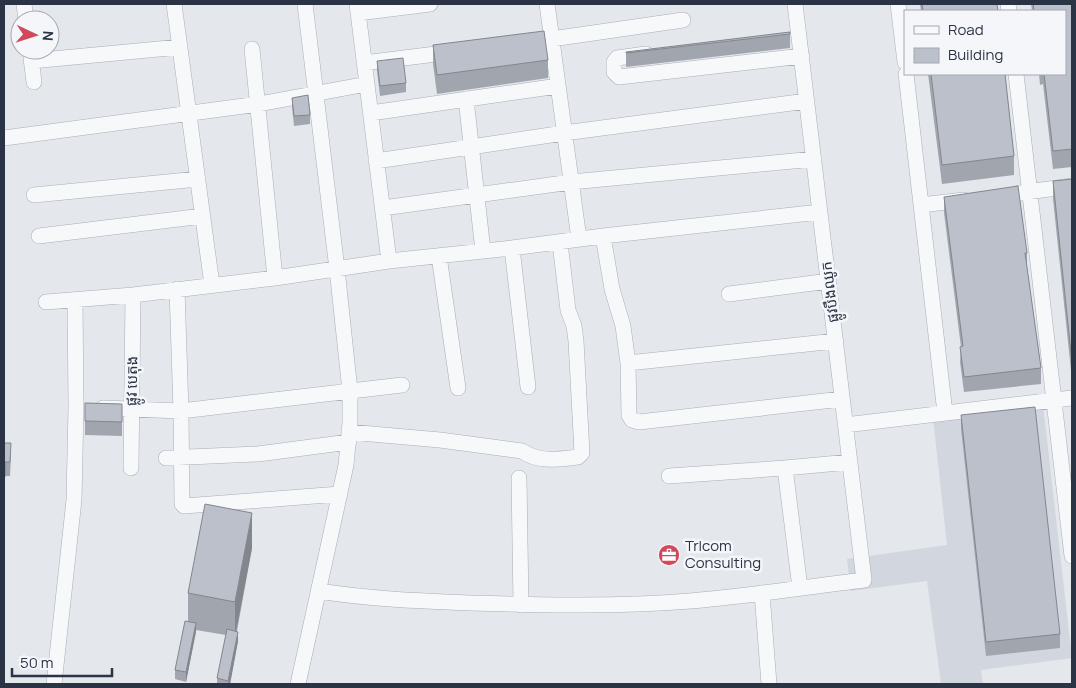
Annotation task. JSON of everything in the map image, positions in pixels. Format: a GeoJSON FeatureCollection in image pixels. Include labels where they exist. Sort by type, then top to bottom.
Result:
{"type":"FeatureCollection","features":[{"type":"Feature","properties":{"kind":"street"},"geometry":{"type":"LineString","coordinates":[[174,4],[212,285]]}},
{"type":"Feature","properties":{"kind":"street"},"geometry":{"type":"LineString","coordinates":[[298,684],[346,464],[349,437],[350,391],[305,4]]}},
{"type":"Feature","properties":{"kind":"street"},"geometry":{"type":"LineString","coordinates":[[389,261],[357,8],[430,4]]}},
{"type":"Feature","properties":{"kind":"street"},"geometry":{"type":"LineString","coordinates":[[547,4],[579,240]]}},
{"type":"Feature","properties":{"kind":"street","name":"ផ្លូវបឹងឈូក"},"geometry":{"type":"LineString","coordinates":[[795,4],[864,580],[800,588]]}},
{"type":"Feature","properties":{"kind":"street"},"geometry":{"type":"LineString","coordinates":[[898,4],[904,54]]}},
{"type":"Feature","properties":{"kind":"street"},"geometry":{"type":"LineString","coordinates":[[512,44],[683,20]]}},
{"type":"Feature","properties":{"kind":"street"},"geometry":{"type":"LineString","coordinates":[[780,38],[799,35]]}},
{"type":"Feature","properties":{"kind":"street"},"geometry":{"type":"LineString","coordinates":[[60,54],[180,47]]}},
{"type":"Feature","properties":{"kind":"street"},"geometry":{"type":"LineString","coordinates":[[252,49],[276,278]]}},
{"type":"Feature","properties":{"kind":"street"},"geometry":{"type":"LineString","coordinates":[[364,63],[463,50]]}},
{"type":"Feature","properties":{"kind":"street"},"geometry":{"type":"LineString","coordinates":[[664,52],[616,58],[614,72],[619,77],[802,56]]}},
{"type":"Feature","properties":{"kind":"street"},"geometry":{"type":"LineString","coordinates":[[31,60],[34,82]]}},
{"type":"Feature","properties":{"kind":"street"},"geometry":{"type":"LineString","coordinates":[[906,75],[945,413]]}},
{"type":"Feature","properties":{"kind":"street"},"geometry":{"type":"LineString","coordinates":[[1016,75],[1072,556]]}},
{"type":"Feature","properties":{"kind":"street"},"geometry":{"type":"LineString","coordinates":[[4,138],[259,104],[367,84]]}},
{"type":"Feature","properties":{"kind":"street"},"geometry":{"type":"LineString","coordinates":[[371,113],[558,86]]}},
{"type":"Feature","properties":{"kind":"street"},"geometry":{"type":"LineString","coordinates":[[466,99],[483,251]]}},
{"type":"Feature","properties":{"kind":"street"},"geometry":{"type":"LineString","coordinates":[[376,161],[807,102]]}},
{"type":"Feature","properties":{"kind":"street"},"geometry":{"type":"LineString","coordinates":[[383,208],[571,182],[814,159]]}},
{"type":"Feature","properties":{"kind":"street"},"geometry":{"type":"LineString","coordinates":[[34,195],[198,179]]}},
{"type":"Feature","properties":{"kind":"street"},"geometry":{"type":"LineString","coordinates":[[1000,195],[1072,186]]}},
{"type":"Feature","properties":{"kind":"street"},"geometry":{"type":"LineString","coordinates":[[921,206],[980,198]]}},
{"type":"Feature","properties":{"kind":"street"},"geometry":{"type":"LineString","coordinates":[[46,302],[133,295],[276,278],[389,261],[820,212]]}},
{"type":"Feature","properties":{"kind":"street"},"geometry":{"type":"LineString","coordinates":[[39,236],[203,216]]}},
{"type":"Feature","properties":{"kind":"street"},"geometry":{"type":"LineString","coordinates":[[604,236],[612,289],[623,326],[628,364],[629,415],[632,420],[640,422],[842,399]]}},
{"type":"Feature","properties":{"kind":"street"},"geometry":{"type":"LineString","coordinates":[[173,457],[258,454],[349,437],[440,440],[522,452],[530,457],[546,460],[578,457],[582,454],[578,366],[574,326],[568,310],[560,243]]}},
{"type":"Feature","properties":{"kind":"street"},"geometry":{"type":"LineString","coordinates":[[512,248],[528,387]]}},
{"type":"Feature","properties":{"kind":"street"},"geometry":{"type":"LineString","coordinates":[[439,256],[458,388]]}},
{"type":"Feature","properties":{"kind":"street"},"geometry":{"type":"LineString","coordinates":[[729,294],[829,282]]}},
{"type":"Feature","properties":{"kind":"street"},"geometry":{"type":"LineString","coordinates":[[177,289],[181,411],[173,457],[182,504],[184,506],[340,494]]}},
{"type":"Feature","properties":{"kind":"street","name":"ផ្លូវ បេតុង"},"geometry":{"type":"LineString","coordinates":[[131,468],[133,295]]}},
{"type":"Feature","properties":{"kind":"street"},"geometry":{"type":"LineString","coordinates":[[54,684],[74,500],[76,407],[75,301]]}},
{"type":"Feature","properties":{"kind":"street"},"geometry":{"type":"LineString","coordinates":[[628,364],[836,341]]}},
{"type":"Feature","properties":{"kind":"street"},"geometry":{"type":"LineString","coordinates":[[76,407],[181,411],[402,385]]}},
{"type":"Feature","properties":{"kind":"street"},"geometry":{"type":"LineString","coordinates":[[845,425],[1072,398]]}},
{"type":"Feature","properties":{"kind":"street"},"geometry":{"type":"LineString","coordinates":[[669,476],[850,462]]}},
{"type":"Feature","properties":{"kind":"street"},"geometry":{"type":"LineString","coordinates":[[319,592],[411,601],[521,605],[627,604],[690,601],[800,588],[785,468]]}},
{"type":"Feature","properties":{"kind":"street"},"geometry":{"type":"LineString","coordinates":[[519,478],[521,605]]}},
{"type":"Feature","properties":{"kind":"street"},"geometry":{"type":"LineString","coordinates":[[762,593],[769,684]]}},
{"type":"Feature","properties":{"kind":"shaded area"},"geometry":{"type":"Polygon","coordinates":[[[1042,396],[1072,658],[981,670],[983,684],[941,684],[927,581],[851,591],[847,559],[947,545],[932,409],[1042,396]]]}},
{"type":"Feature","properties":{"kind":"building"},"geometry":{"type":"Polygon","coordinates":[[[922,4],[997,4],[998,10],[923,10],[922,4]]]}},
{"type":"Feature","properties":{"kind":"building"},"geometry":{"type":"Polygon","coordinates":[[[1033,4],[1072,4],[1072,149],[1053,151],[1044,75],[1066,75],[1066,10],[1034,10],[1033,4]]]}},
{"type":"Feature","properties":{"kind":"building"},"geometry":{"type":"Polygon","coordinates":[[[544,31],[548,60],[437,75],[433,45],[544,31]]]}},
{"type":"Feature","properties":{"kind":"building"},"geometry":{"type":"Polygon","coordinates":[[[790,32],[790,34],[626,53],[626,52],[790,32]]]}},
{"type":"Feature","properties":{"kind":"building"},"geometry":{"type":"Polygon","coordinates":[[[403,58],[406,83],[380,86],[377,61],[403,58]]]}},
{"type":"Feature","properties":{"kind":"building"},"geometry":{"type":"Polygon","coordinates":[[[931,75],[1005,75],[1014,156],[942,165],[931,75]]]}},
{"type":"Feature","properties":{"kind":"building"},"geometry":{"type":"Polygon","coordinates":[[[308,95],[310,115],[294,116],[292,98],[308,95]]]}},
{"type":"Feature","properties":{"kind":"building"},"geometry":{"type":"Polygon","coordinates":[[[1072,179],[1072,362],[1053,181],[1072,179]]]}},
{"type":"Feature","properties":{"kind":"building"},"geometry":{"type":"Polygon","coordinates":[[[1018,186],[1041,368],[964,377],[960,347],[963,346],[944,197],[1018,186]]]}},
{"type":"Feature","properties":{"kind":"building"},"geometry":{"type":"Polygon","coordinates":[[[85,403],[122,404],[122,422],[85,421],[85,403]]]}},
{"type":"Feature","properties":{"kind":"building"},"geometry":{"type":"Polygon","coordinates":[[[1035,407],[1060,634],[986,642],[961,415],[1035,407]]]}},
{"type":"Feature","properties":{"kind":"building"},"geometry":{"type":"Polygon","coordinates":[[[4,443],[11,443],[10,462],[5,462],[5,477],[4,476],[4,443]]]}},
{"type":"Feature","properties":{"kind":"building"},"geometry":{"type":"Polygon","coordinates":[[[205,504],[252,513],[235,602],[188,593],[205,504]]]}},
{"type":"Feature","properties":{"kind":"building"},"geometry":{"type":"Polygon","coordinates":[[[185,621],[196,623],[186,672],[175,670],[185,621]]]}},
{"type":"Feature","properties":{"kind":"building"},"geometry":{"type":"Polygon","coordinates":[[[227,629],[238,632],[228,681],[217,678],[227,629]]]}},
{"type":"Feature","properties":{"kind":"place","name":"TrIcom Consulting"},"geometry":{"type":"Point","coordinates":[669,555]}}]}
